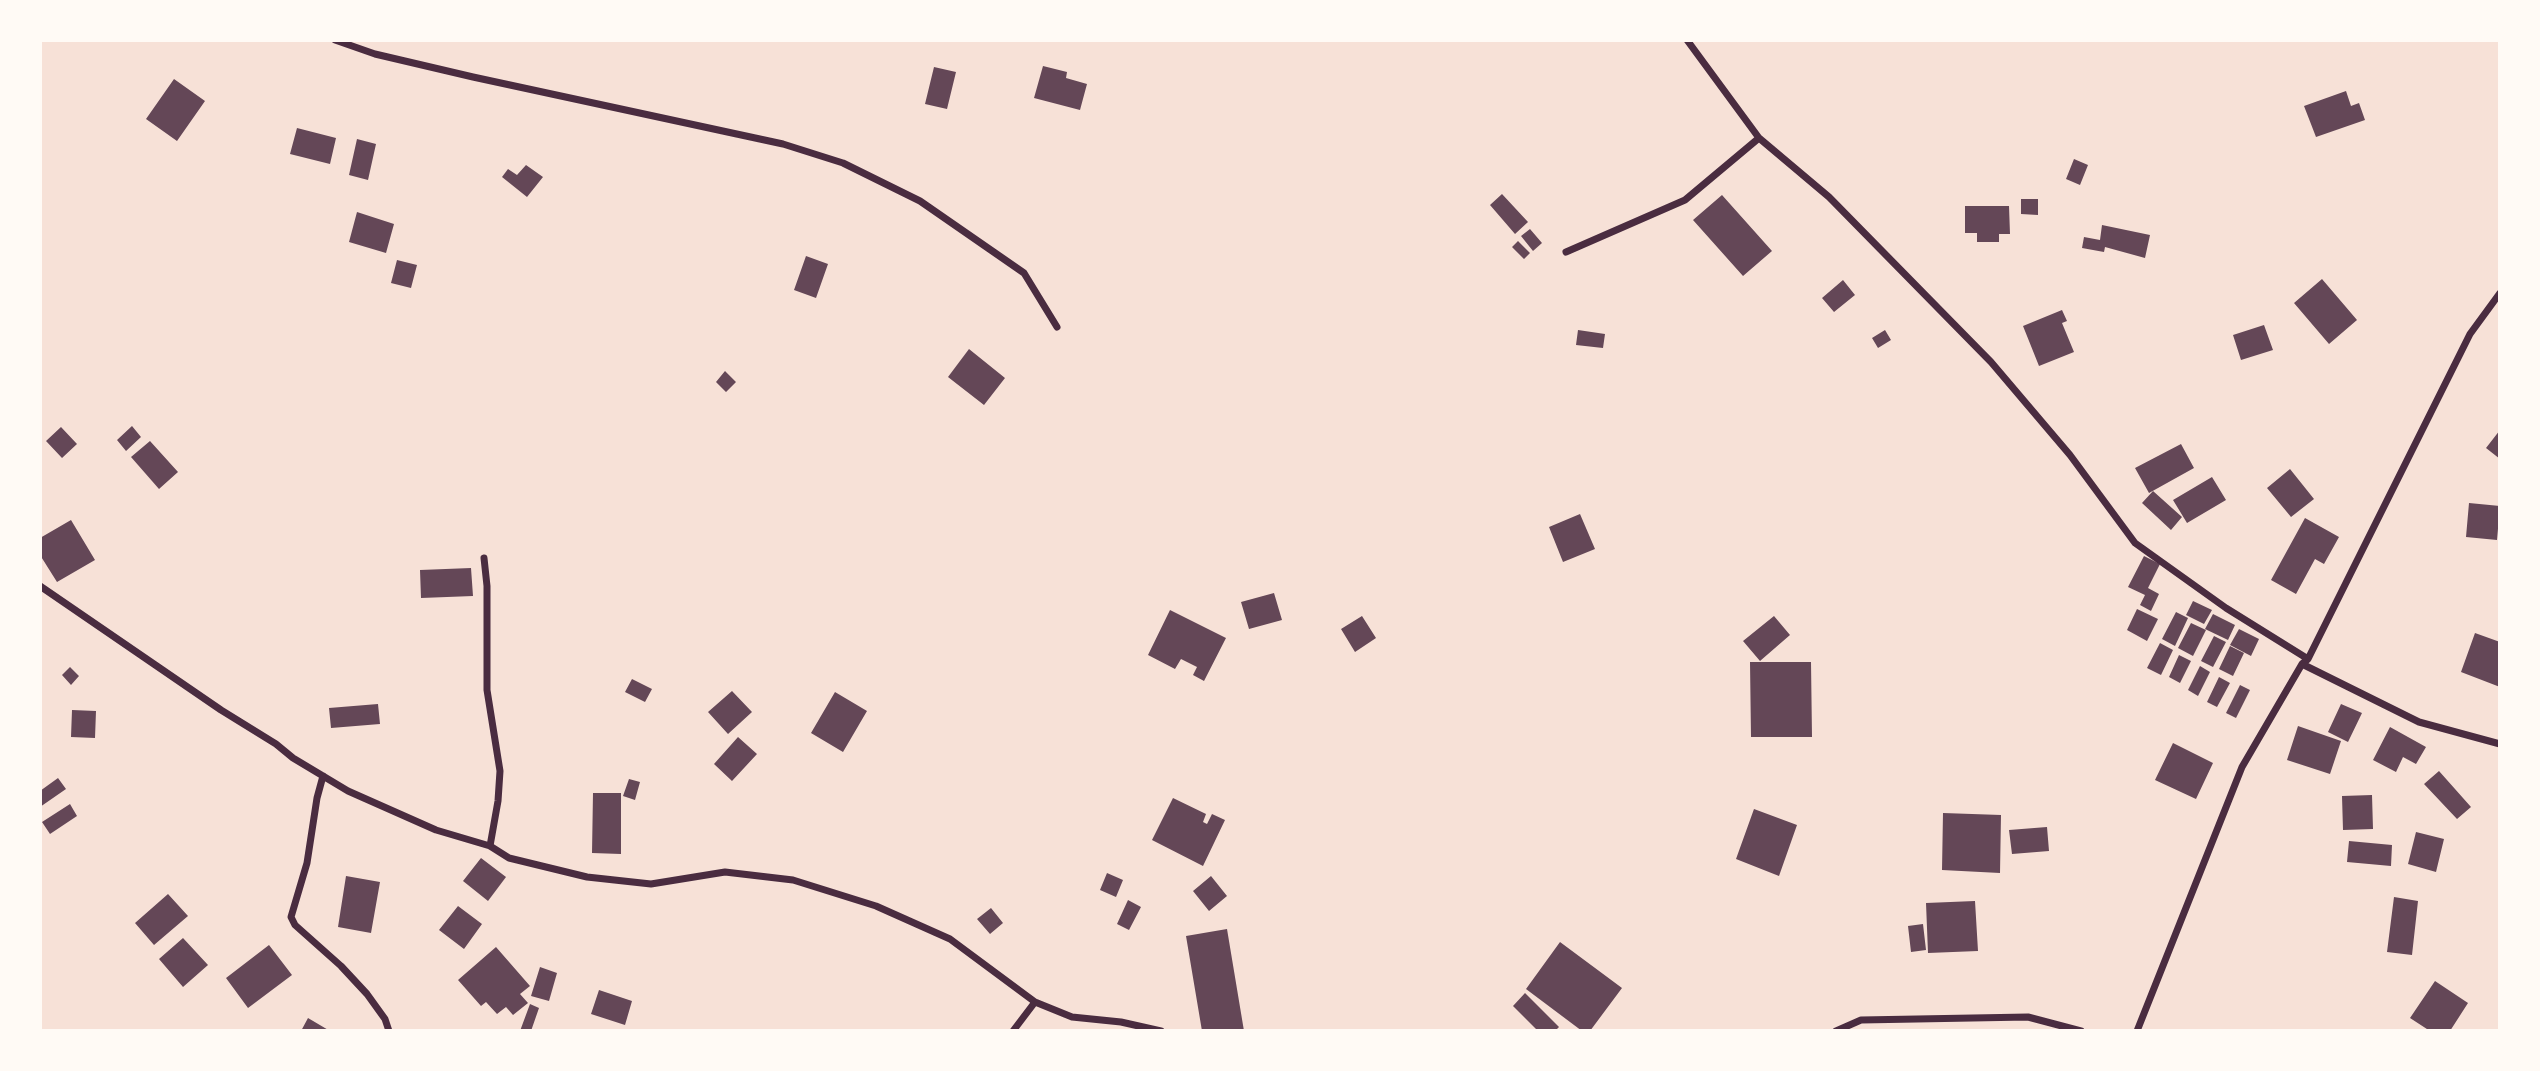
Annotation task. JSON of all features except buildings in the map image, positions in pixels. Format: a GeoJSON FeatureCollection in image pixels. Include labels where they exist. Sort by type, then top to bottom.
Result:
{"type":"FeatureCollection","features":[{"type":"Feature","properties":{"kind":"street"},"geometry":{"type":"LineString","coordinates":[[335,40],[375,54],[783,144],[843,163],[920,201],[1024,273],[1057,327]]}},
{"type":"Feature","properties":{"kind":"street"},"geometry":{"type":"LineString","coordinates":[[1687,40],[1759,138],[1829,197],[1991,362],[2070,455],[2135,543],[2305,662],[2419,722],[2500,744]]}},
{"type":"Feature","properties":{"kind":"street"},"geometry":{"type":"LineString","coordinates":[[1566,251],[1685,200],[1759,138]]}},
{"type":"Feature","properties":{"kind":"street"},"geometry":{"type":"LineString","coordinates":[[2137,1031],[2242,767],[2305,662],[2470,334],[2500,293]]}},
{"type":"Feature","properties":{"kind":"street"},"geometry":{"type":"LineString","coordinates":[[484,558],[487,586],[487,690],[500,771],[490,846]]}},
{"type":"Feature","properties":{"kind":"street"},"geometry":{"type":"LineString","coordinates":[[40,586],[293,758],[348,791],[436,830],[490,846],[509,858],[587,877],[651,884],[725,872],[793,880],[876,906],[950,939],[1035,1002],[1072,1017],[1150,1027],[1161,1031]]}},
{"type":"Feature","properties":{"kind":"street"},"geometry":{"type":"LineString","coordinates":[[323,776],[307,863],[291,917],[295,925],[341,966],[367,994],[385,1019],[389,1031]]}},
{"type":"Feature","properties":{"kind":"street"},"geometry":{"type":"LineString","coordinates":[[1013,1031],[1035,1002]]}},
{"type":"Feature","properties":{"kind":"street"},"geometry":{"type":"LineString","coordinates":[[1836,1031],[1861,1020],[2028,1017],[2081,1031]]}}]}
